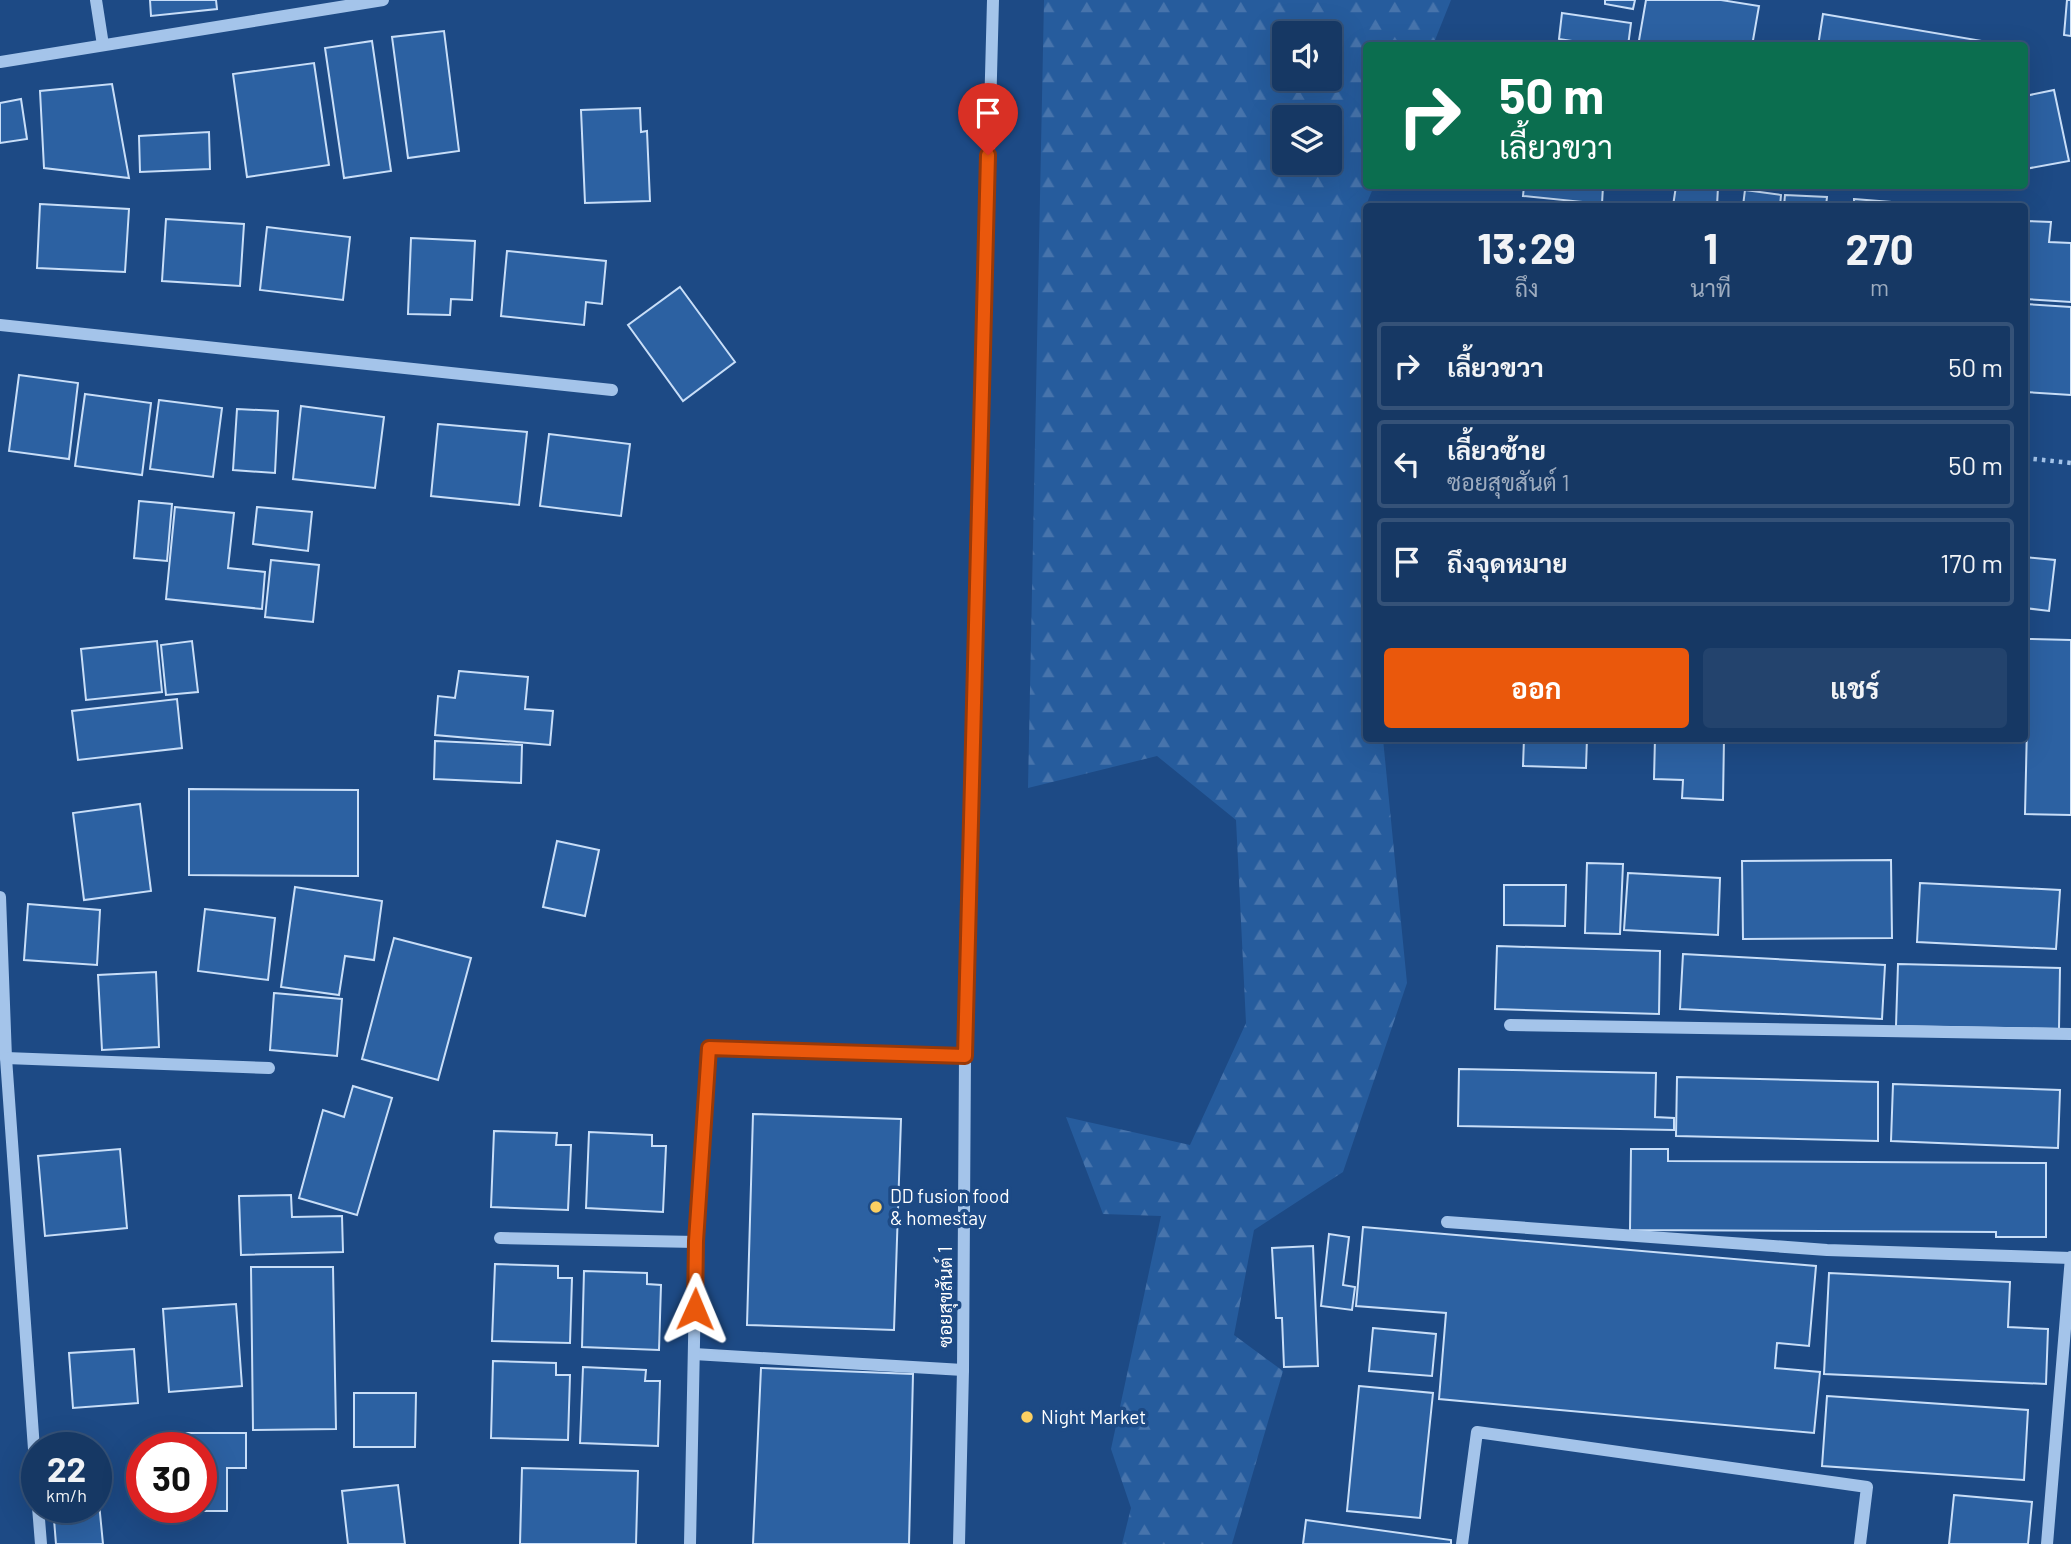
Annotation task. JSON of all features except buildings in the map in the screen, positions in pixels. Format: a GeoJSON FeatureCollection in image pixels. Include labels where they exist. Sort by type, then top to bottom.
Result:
{"type":"FeatureCollection","features":[{"type":"Feature","properties":{"kind":"street"},"geometry":{"type":"LineString","coordinates":[[96,0],[103,45]]}},
{"type":"Feature","properties":{"kind":"street"},"geometry":{"type":"LineString","coordinates":[[0,62],[383,0]]}},
{"type":"Feature","properties":{"kind":"street","name":"ซอยสุขสันต์ 1"},"geometry":{"type":"LineString","coordinates":[[959,1544],[964,1370],[965,1056],[993,0]]}},
{"type":"Feature","properties":{"kind":"street"},"geometry":{"type":"LineString","coordinates":[[0,325],[612,390]]}},
{"type":"Feature","properties":{"kind":"street"},"geometry":{"type":"LineString","coordinates":[[0,897],[6,1058],[33,1432]]}},
{"type":"Feature","properties":{"kind":"street"},"geometry":{"type":"LineString","coordinates":[[1510,1025],[2071,1034]]}},
{"type":"Feature","properties":{"kind":"street"},"geometry":{"type":"LineString","coordinates":[[690,1544],[696,1241],[709,1048],[965,1056]]}},
{"type":"Feature","properties":{"kind":"street"},"geometry":{"type":"LineString","coordinates":[[6,1058],[269,1068]]}},
{"type":"Feature","properties":{"kind":"street"},"geometry":{"type":"LineString","coordinates":[[1447,1222],[1827,1250],[2071,1258],[2047,1544]]}},
{"type":"Feature","properties":{"kind":"street"},"geometry":{"type":"LineString","coordinates":[[500,1238],[696,1241]]}},
{"type":"Feature","properties":{"kind":"street"},"geometry":{"type":"LineString","coordinates":[[694,1354],[964,1370]]}},
{"type":"Feature","properties":{"kind":"street"},"geometry":{"type":"LineString","coordinates":[[1462,1544],[1477,1432],[1867,1487],[1860,1544]]}},
{"type":"Feature","properties":{"kind":"street"},"geometry":{"type":"LineString","coordinates":[[39,1523],[41,1544]]}},
{"type":"Feature","properties":{"kind":"path"},"geometry":{"type":"LineString","coordinates":[[2028,458],[2071,463]]}},
{"type":"Feature","properties":{"kind":"green space"},"geometry":{"type":"Polygon","coordinates":[[[1044,0],[1451,0],[1434,42],[1363,42],[1363,189],[1373,189],[1367,203],[1363,203],[1363,742],[1383,742],[1407,983],[1343,1172],[1254,1230],[1234,1335],[1283,1371],[1232,1544],[1122,1544],[1131,1508],[1111,1449],[1161,1216],[1103,1214],[1066,1117],[1190,1145],[1246,1023],[1236,820],[1157,756],[1028,788],[1044,0]]]}},
{"type":"Feature","properties":{"kind":"place","name":"DD fusion food & homestay"},"geometry":{"type":"Point","coordinates":[876,1207]}},
{"type":"Feature","properties":{"kind":"place","name":"Night Market"},"geometry":{"type":"Point","coordinates":[1027,1417]}},
{"type":"Feature","properties":{"kind":"route"},"geometry":{"type":"LineString","coordinates":[[695,1309],[696,1241],[709,1048],[965,1056],[988,155]]}}]}
